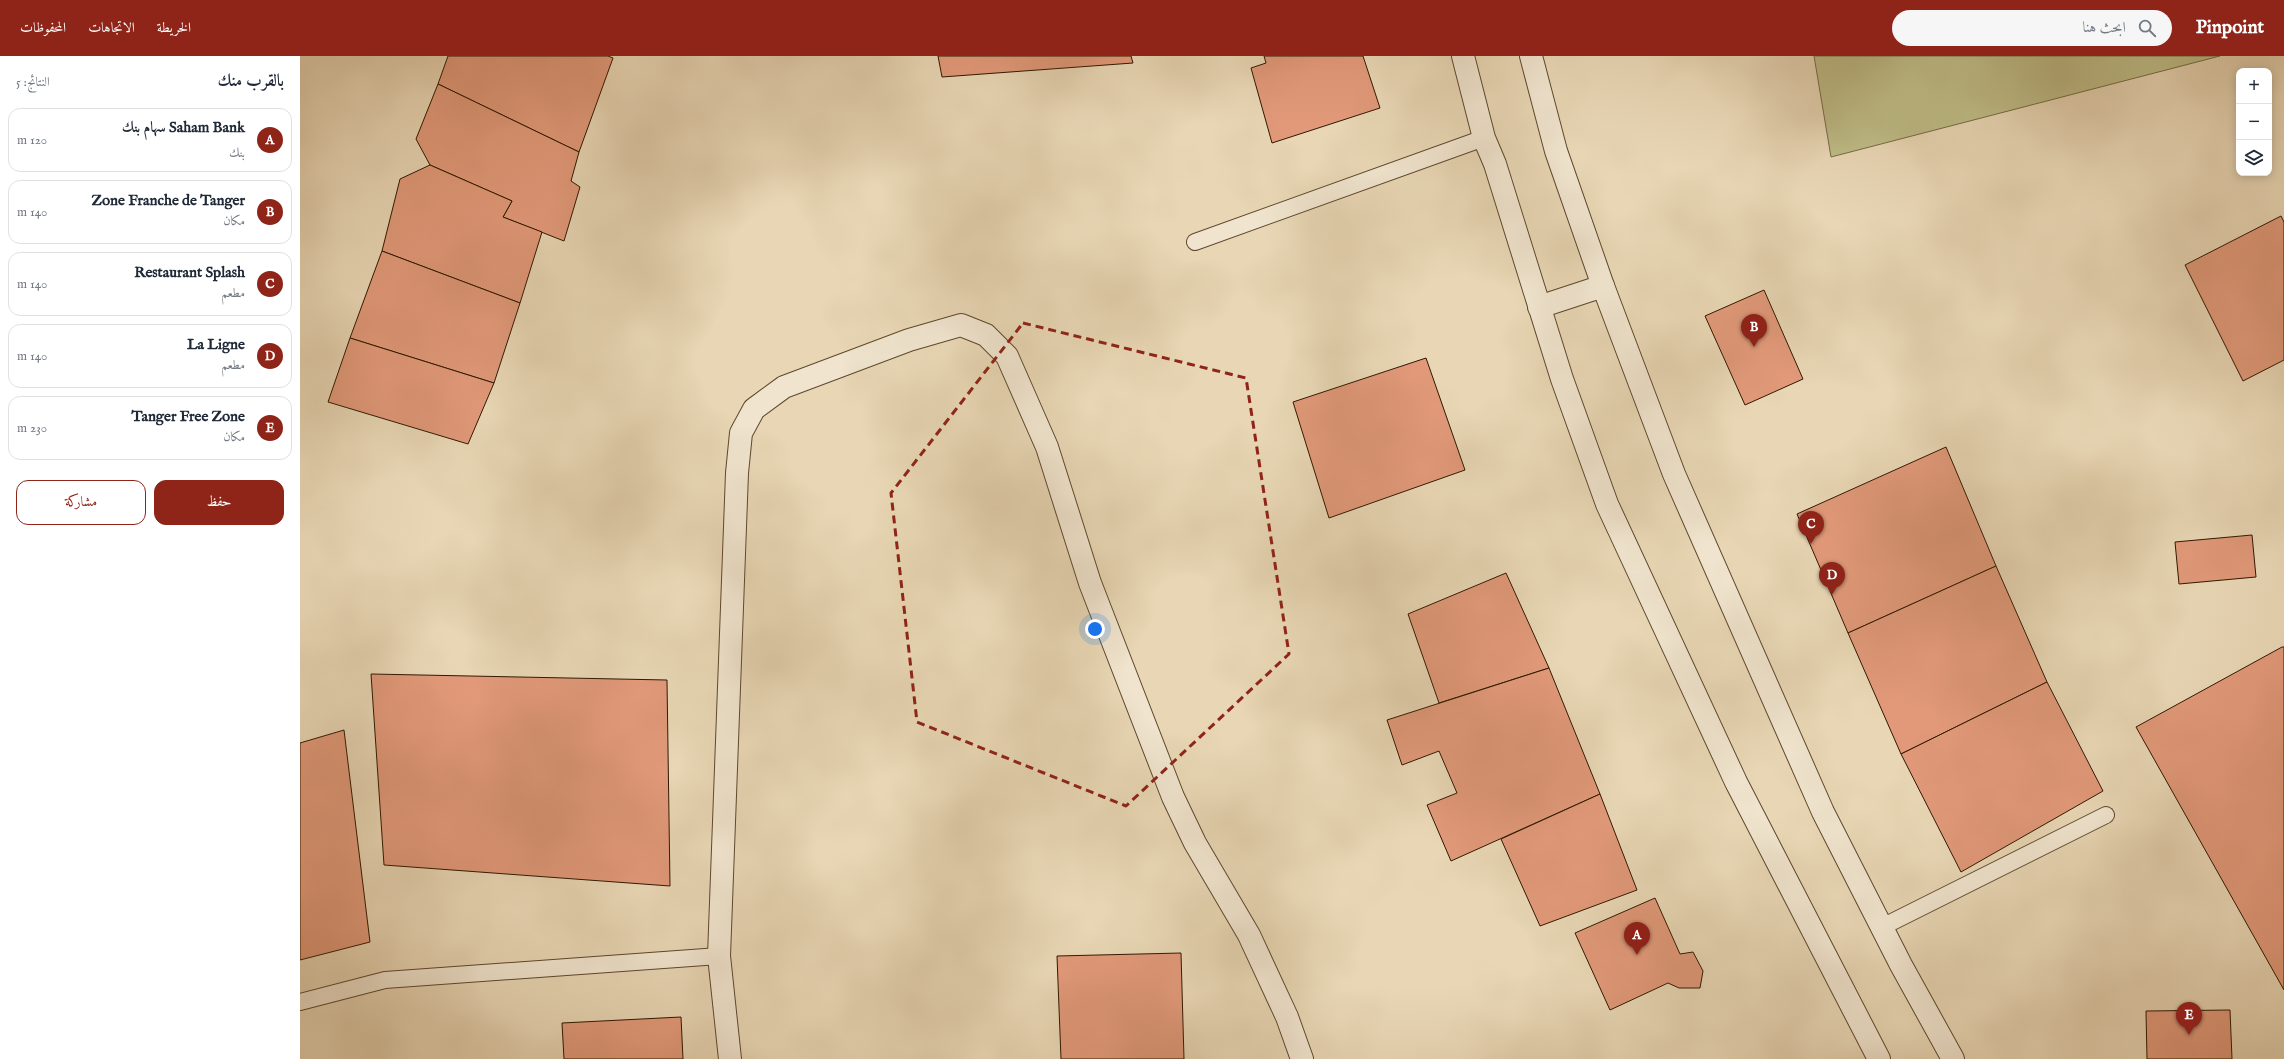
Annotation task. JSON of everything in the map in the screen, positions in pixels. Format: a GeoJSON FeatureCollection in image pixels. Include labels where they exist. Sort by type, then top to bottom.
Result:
{"type":"FeatureCollection","features":[{"type":"Feature","properties":{"kind":"street"},"geometry":{"type":"LineString","coordinates":[[1463,56],[1484,138],[1495,164],[1562,379],[1607,504],[1736,782],[1879,1059]]}},
{"type":"Feature","properties":{"kind":"street"},"geometry":{"type":"LineString","coordinates":[[1531,56],[1556,151],[1603,286],[1677,482],[1823,812],[1882,927],[1953,1059]]}},
{"type":"Feature","properties":{"kind":"street"},"geometry":{"type":"LineString","coordinates":[[1539,307],[1603,286]]}},
{"type":"Feature","properties":{"kind":"street"},"geometry":{"type":"LineString","coordinates":[[730,1059],[719,956],[737,473],[741,433],[754,409],[784,387],[909,340],[961,325],[986,334],[1007,356],[1027,398],[1047,447],[1090,583],[1174,796],[1195,842],[1249,935],[1287,1017],[1302,1059]]}},
{"type":"Feature","properties":{"kind":"lane"},"geometry":{"type":"LineString","coordinates":[[1195,242],[1484,138]]}},
{"type":"Feature","properties":{"kind":"lane"},"geometry":{"type":"LineString","coordinates":[[1882,927],[2106,815]]}},
{"type":"Feature","properties":{"kind":"lane"},"geometry":{"type":"LineString","coordinates":[[300,1002],[385,980],[719,956]]}},
{"type":"Feature","properties":{"kind":"highlighted area"},"geometry":{"type":"Polygon","coordinates":[[[1023,323],[1246,378],[1289,654],[1126,806],[917,722],[891,493],[1023,323]]]}},
{"type":"Feature","properties":{"kind":"shaded area"},"geometry":{"type":"Polygon","coordinates":[[[1814,56],[2220,56],[1831,157],[1814,56]]]}},
{"type":"Feature","properties":{"kind":"building"},"geometry":{"type":"Polygon","coordinates":[[[448,56],[608,56],[613,58],[579,152],[438,84],[448,56]]]}},
{"type":"Feature","properties":{"kind":"building"},"geometry":{"type":"Polygon","coordinates":[[[938,56],[1131,56],[1133,63],[942,77],[938,56]]]}},
{"type":"Feature","properties":{"kind":"building"},"geometry":{"type":"Polygon","coordinates":[[[1264,56],[1363,56],[1380,108],[1272,143],[1251,68],[1266,63],[1264,56]]]}},
{"type":"Feature","properties":{"kind":"building"},"geometry":{"type":"Polygon","coordinates":[[[438,84],[579,152],[571,181],[580,187],[564,241],[503,217],[512,201],[430,165],[416,139],[438,84]]]}},
{"type":"Feature","properties":{"kind":"building"},"geometry":{"type":"Polygon","coordinates":[[[430,165],[512,201],[503,217],[542,232],[520,303],[382,251],[400,179],[430,165]]]}},
{"type":"Feature","properties":{"kind":"building"},"geometry":{"type":"Polygon","coordinates":[[[2281,216],[2284,222],[2284,360],[2243,381],[2185,265],[2281,216]]]}},
{"type":"Feature","properties":{"kind":"building"},"geometry":{"type":"Polygon","coordinates":[[[382,251],[520,303],[494,383],[350,338],[382,251]]]}},
{"type":"Feature","properties":{"kind":"building"},"geometry":{"type":"Polygon","coordinates":[[[1764,290],[1803,379],[1745,405],[1705,316],[1764,290]]]}},
{"type":"Feature","properties":{"kind":"building"},"geometry":{"type":"Polygon","coordinates":[[[350,338],[494,383],[468,444],[328,402],[350,338]]]}},
{"type":"Feature","properties":{"kind":"building"},"geometry":{"type":"Polygon","coordinates":[[[1426,358],[1465,470],[1329,518],[1293,402],[1426,358]]]}},
{"type":"Feature","properties":{"kind":"building"},"geometry":{"type":"Polygon","coordinates":[[[1946,447],[1996,566],[1848,633],[1797,514],[1946,447]]]}},
{"type":"Feature","properties":{"kind":"building"},"geometry":{"type":"Polygon","coordinates":[[[2252,535],[2256,577],[2179,584],[2175,542],[2252,535]]]}},
{"type":"Feature","properties":{"kind":"building"},"geometry":{"type":"Polygon","coordinates":[[[1996,566],[2047,682],[1901,754],[1848,633],[1996,566]]]}},
{"type":"Feature","properties":{"kind":"building"},"geometry":{"type":"Polygon","coordinates":[[[1506,573],[1549,668],[1439,703],[1408,614],[1506,573]]]}},
{"type":"Feature","properties":{"kind":"building"},"geometry":{"type":"Polygon","coordinates":[[[2284,647],[2284,990],[2136,727],[2284,647]]]}},
{"type":"Feature","properties":{"kind":"building"},"geometry":{"type":"Polygon","coordinates":[[[1549,668],[1600,794],[1451,861],[1427,805],[1457,793],[1439,751],[1402,765],[1387,720],[1549,668]]]}},
{"type":"Feature","properties":{"kind":"building"},"geometry":{"type":"Polygon","coordinates":[[[371,674],[667,680],[670,886],[384,865],[371,674]]]}},
{"type":"Feature","properties":{"kind":"building"},"geometry":{"type":"Polygon","coordinates":[[[2047,682],[2103,791],[1961,872],[1901,754],[2047,682]]]}},
{"type":"Feature","properties":{"kind":"building"},"geometry":{"type":"Polygon","coordinates":[[[344,730],[370,942],[300,960],[300,743],[344,730]]]}},
{"type":"Feature","properties":{"kind":"building"},"geometry":{"type":"Polygon","coordinates":[[[1600,794],[1637,890],[1540,926],[1501,839],[1600,794]]]}},
{"type":"Feature","properties":{"kind":"building"},"geometry":{"type":"Polygon","coordinates":[[[1655,898],[1680,954],[1693,952],[1703,971],[1700,988],[1679,988],[1668,983],[1610,1010],[1575,933],[1655,898]]]}},
{"type":"Feature","properties":{"kind":"building"},"geometry":{"type":"Polygon","coordinates":[[[1181,953],[1184,1059],[1061,1059],[1057,956],[1181,953]]]}},
{"type":"Feature","properties":{"kind":"building"},"geometry":{"type":"Polygon","coordinates":[[[2230,1010],[2232,1059],[2147,1059],[2146,1011],[2230,1010]]]}},
{"type":"Feature","properties":{"kind":"building"},"geometry":{"type":"Polygon","coordinates":[[[681,1017],[683,1059],[564,1059],[562,1023],[681,1017]]]}},
{"type":"Feature","properties":{"kind":"place","name":"Zone Franche de Tanger"},"geometry":{"type":"Point","coordinates":[1754,347]}},
{"type":"Feature","properties":{"kind":"place","name":"Restaurant Splash"},"geometry":{"type":"Point","coordinates":[1811,544]}},
{"type":"Feature","properties":{"kind":"place","name":"La Ligne"},"geometry":{"type":"Point","coordinates":[1832,595]}},
{"type":"Feature","properties":{"kind":"place","name":"Saham Bank سهام بنك"},"geometry":{"type":"Point","coordinates":[1637,955]}},
{"type":"Feature","properties":{"kind":"place","name":"Tanger Free Zone"},"geometry":{"type":"Point","coordinates":[2189,1035]}}]}
